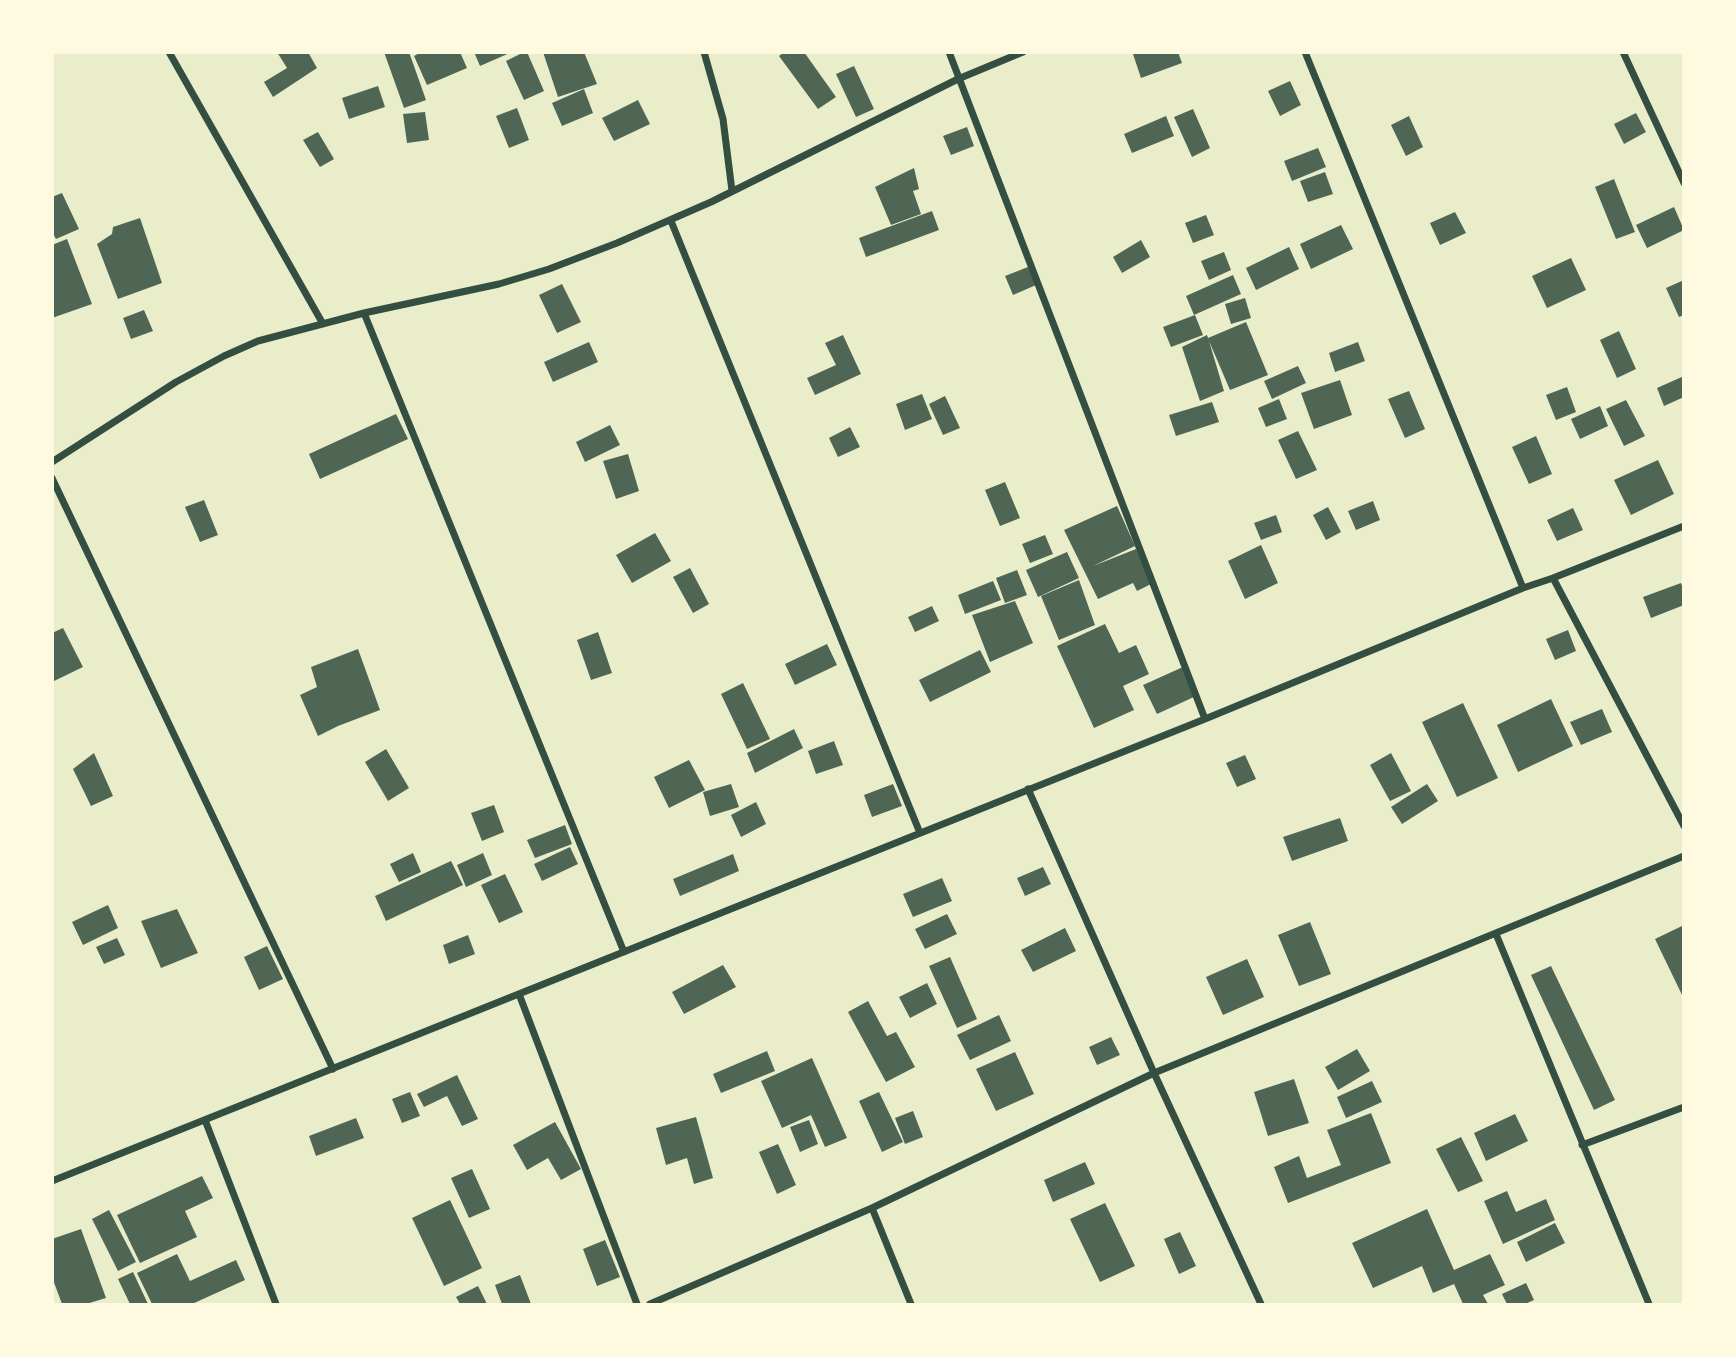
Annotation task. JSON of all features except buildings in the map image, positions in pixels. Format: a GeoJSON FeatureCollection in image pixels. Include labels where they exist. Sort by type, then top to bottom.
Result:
{"type":"FeatureCollection","features":[{"type":"Feature","properties":{"kind":"street"},"geometry":{"type":"LineString","coordinates":[[169,52],[323,324]]}},
{"type":"Feature","properties":{"kind":"street"},"geometry":{"type":"LineString","coordinates":[[704,52],[723,119],[732,191]]}},
{"type":"Feature","properties":{"kind":"street"},"geometry":{"type":"LineString","coordinates":[[949,52],[1205,719]]}},
{"type":"Feature","properties":{"kind":"street"},"geometry":{"type":"LineString","coordinates":[[52,462],[176,382],[258,341],[549,269],[671,221],[958,79],[1023,52]]}},
{"type":"Feature","properties":{"kind":"street"},"geometry":{"type":"LineString","coordinates":[[1306,52],[1523,588]]}},
{"type":"Feature","properties":{"kind":"street"},"geometry":{"type":"LineString","coordinates":[[1623,52],[1684,183]]}},
{"type":"Feature","properties":{"kind":"street"},"geometry":{"type":"LineString","coordinates":[[671,221],[920,833]]}},
{"type":"Feature","properties":{"kind":"street"},"geometry":{"type":"LineString","coordinates":[[364,313],[624,952]]}},
{"type":"Feature","properties":{"kind":"street"},"geometry":{"type":"LineString","coordinates":[[52,478],[332,1069]]}},
{"type":"Feature","properties":{"kind":"street"},"geometry":{"type":"LineString","coordinates":[[52,1181],[1205,719],[1523,588],[1684,526]]}},
{"type":"Feature","properties":{"kind":"street"},"geometry":{"type":"LineString","coordinates":[[1553,578],[1684,826]]}},
{"type":"Feature","properties":{"kind":"street"},"geometry":{"type":"LineString","coordinates":[[1028,789],[1154,1073],[1261,1304]]}},
{"type":"Feature","properties":{"kind":"street"},"geometry":{"type":"LineString","coordinates":[[650,1304],[872,1208],[1154,1073],[1684,856]]}},
{"type":"Feature","properties":{"kind":"street"},"geometry":{"type":"LineString","coordinates":[[1496,934],[1649,1304]]}},
{"type":"Feature","properties":{"kind":"street"},"geometry":{"type":"LineString","coordinates":[[519,994],[637,1304]]}},
{"type":"Feature","properties":{"kind":"street"},"geometry":{"type":"LineString","coordinates":[[1582,1145],[1684,1107]]}},
{"type":"Feature","properties":{"kind":"street"},"geometry":{"type":"LineString","coordinates":[[205,1120],[276,1304]]}},
{"type":"Feature","properties":{"kind":"street"},"geometry":{"type":"LineString","coordinates":[[872,1208],[911,1304]]}}]}
